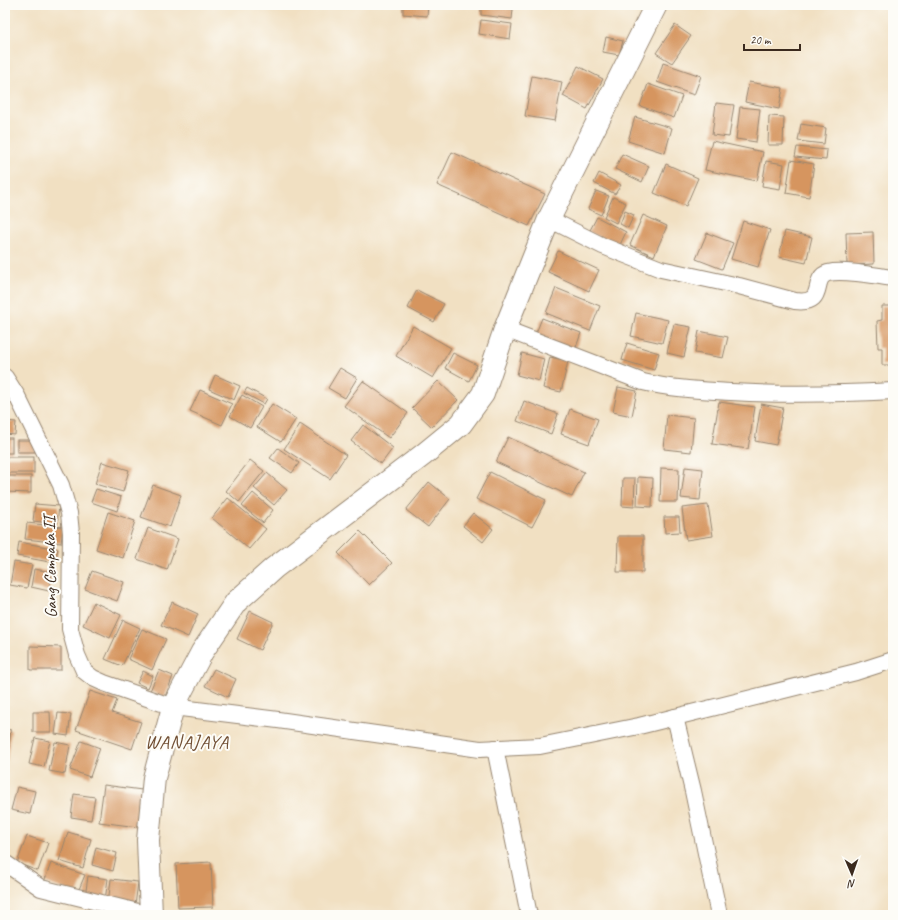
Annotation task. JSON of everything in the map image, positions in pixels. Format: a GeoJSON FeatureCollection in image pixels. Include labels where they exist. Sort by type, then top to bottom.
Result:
{"type":"FeatureCollection","features":[{"type":"Feature","properties":{"kind":"main road"},"geometry":{"type":"LineString","coordinates":[[150,915],[148,840],[154,778],[173,707],[202,652],[236,602],[274,568],[423,455],[460,424],[483,394],[505,329],[550,219],[656,5]]}},
{"type":"Feature","properties":{"kind":"street"},"geometry":{"type":"LineString","coordinates":[[550,219],[603,246],[661,268],[795,301],[804,302],[812,299],[815,296],[822,278],[828,273],[838,272],[893,278]]}},
{"type":"Feature","properties":{"kind":"street"},"geometry":{"type":"LineString","coordinates":[[505,329],[643,382],[664,387],[688,390],[768,394],[893,391]]}},
{"type":"Feature","properties":{"kind":"street","name":"Gang Cempaka II"},"geometry":{"type":"LineString","coordinates":[[5,377],[17,396],[61,485],[69,514],[71,533],[70,629],[77,655],[84,671],[93,678],[104,683],[173,707],[286,721],[480,749],[540,746],[676,717],[856,672],[893,660]]}},
{"type":"Feature","properties":{"kind":"street"},"geometry":{"type":"LineString","coordinates":[[676,717],[719,915]]}},
{"type":"Feature","properties":{"kind":"street"},"geometry":{"type":"LineString","coordinates":[[495,748],[529,915]]}},
{"type":"Feature","properties":{"kind":"street"},"geometry":{"type":"LineString","coordinates":[[5,863],[41,888],[150,915]]}},
{"type":"Feature","properties":{"kind":"building"},"geometry":{"type":"Polygon","coordinates":[[[403,5],[428,5],[427,16],[403,14],[403,5]]]}},
{"type":"Feature","properties":{"kind":"building"},"geometry":{"type":"Polygon","coordinates":[[[481,6],[513,9],[512,19],[481,15],[481,6]]]}},
{"type":"Feature","properties":{"kind":"building"},"geometry":{"type":"Polygon","coordinates":[[[481,20],[512,24],[510,39],[479,34],[481,20]]]}},
{"type":"Feature","properties":{"kind":"building"},"geometry":{"type":"Polygon","coordinates":[[[675,25],[691,36],[672,63],[656,53],[675,25]]]}},
{"type":"Feature","properties":{"kind":"building"},"geometry":{"type":"Polygon","coordinates":[[[606,37],[623,41],[619,55],[603,52],[606,37]]]}},
{"type":"Feature","properties":{"kind":"building"},"geometry":{"type":"Polygon","coordinates":[[[663,63],[701,76],[694,95],[657,82],[663,63]]]}},
{"type":"Feature","properties":{"kind":"building"},"geometry":{"type":"Polygon","coordinates":[[[578,66],[603,79],[587,109],[563,96],[578,66]]]}},
{"type":"Feature","properties":{"kind":"building"},"geometry":{"type":"Polygon","coordinates":[[[532,76],[562,82],[555,121],[525,116],[532,76]]]}},
{"type":"Feature","properties":{"kind":"building"},"geometry":{"type":"Polygon","coordinates":[[[749,82],[783,88],[779,109],[745,102],[749,82]]]}},
{"type":"Feature","properties":{"kind":"building"},"geometry":{"type":"Polygon","coordinates":[[[648,84],[682,96],[674,118],[640,106],[648,84]]]}},
{"type":"Feature","properties":{"kind":"building"},"geometry":{"type":"Polygon","coordinates":[[[716,103],[734,105],[729,137],[712,135],[716,103]]]}},
{"type":"Feature","properties":{"kind":"building"},"geometry":{"type":"Polygon","coordinates":[[[740,107],[760,109],[756,142],[736,139],[740,107]]]}},
{"type":"Feature","properties":{"kind":"building"},"geometry":{"type":"Polygon","coordinates":[[[769,116],[784,117],[783,145],[768,145],[769,116]]]}},
{"type":"Feature","properties":{"kind":"building"},"geometry":{"type":"Polygon","coordinates":[[[635,117],[672,128],[665,153],[628,141],[635,117]]]}},
{"type":"Feature","properties":{"kind":"building"},"geometry":{"type":"Polygon","coordinates":[[[801,124],[826,128],[824,144],[798,141],[801,124]]]}},
{"type":"Feature","properties":{"kind":"building"},"geometry":{"type":"Polygon","coordinates":[[[712,141],[763,152],[757,181],[705,170],[712,141]]]}},
{"type":"Feature","properties":{"kind":"building"},"geometry":{"type":"Polygon","coordinates":[[[797,147],[827,150],[826,160],[795,157],[797,147]]]}},
{"type":"Feature","properties":{"kind":"building"},"geometry":{"type":"Polygon","coordinates":[[[452,152],[545,194],[529,226],[437,185],[452,152]]]}},
{"type":"Feature","properties":{"kind":"building"},"geometry":{"type":"Polygon","coordinates":[[[622,154],[649,166],[642,182],[615,169],[622,154]]]}},
{"type":"Feature","properties":{"kind":"building"},"geometry":{"type":"Polygon","coordinates":[[[791,160],[814,164],[809,197],[786,193],[791,160]]]}},
{"type":"Feature","properties":{"kind":"building"},"geometry":{"type":"Polygon","coordinates":[[[766,161],[784,164],[780,189],[762,186],[766,161]]]}},
{"type":"Feature","properties":{"kind":"building"},"geometry":{"type":"Polygon","coordinates":[[[666,164],[698,178],[686,206],[654,193],[666,164]]]}},
{"type":"Feature","properties":{"kind":"building"},"geometry":{"type":"Polygon","coordinates":[[[599,173],[621,185],[615,194],[594,183],[599,173]]]}},
{"type":"Feature","properties":{"kind":"building"},"geometry":{"type":"Polygon","coordinates":[[[596,191],[609,196],[601,215],[588,209],[596,191]]]}},
{"type":"Feature","properties":{"kind":"building"},"geometry":{"type":"Polygon","coordinates":[[[613,197],[626,203],[616,223],[604,217],[613,197]]]}},
{"type":"Feature","properties":{"kind":"building"},"geometry":{"type":"Polygon","coordinates":[[[625,211],[634,215],[628,228],[620,224],[625,211]]]}},
{"type":"Feature","properties":{"kind":"building"},"geometry":{"type":"Polygon","coordinates":[[[643,215],[667,226],[654,256],[630,245],[643,215]]]}},
{"type":"Feature","properties":{"kind":"building"},"geometry":{"type":"Polygon","coordinates":[[[597,217],[626,232],[619,247],[589,232],[597,217]]]}},
{"type":"Feature","properties":{"kind":"building"},"geometry":{"type":"Polygon","coordinates":[[[743,221],[770,230],[758,267],[731,259],[743,221]]]}},
{"type":"Feature","properties":{"kind":"building"},"geometry":{"type":"Polygon","coordinates":[[[893,229],[893,254],[892,254],[890,230],[893,229]]]}},
{"type":"Feature","properties":{"kind":"building"},"geometry":{"type":"Polygon","coordinates":[[[785,231],[812,237],[806,263],[779,257],[785,231]]]}},
{"type":"Feature","properties":{"kind":"building"},"geometry":{"type":"Polygon","coordinates":[[[873,232],[874,264],[847,265],[846,233],[873,232]]]}},
{"type":"Feature","properties":{"kind":"building"},"geometry":{"type":"Polygon","coordinates":[[[707,233],[733,243],[722,269],[696,259],[707,233]]]}},
{"type":"Feature","properties":{"kind":"building"},"geometry":{"type":"Polygon","coordinates":[[[558,251],[599,270],[589,291],[548,272],[558,251]]]}},
{"type":"Feature","properties":{"kind":"building"},"geometry":{"type":"Polygon","coordinates":[[[556,288],[600,306],[590,331],[546,313],[556,288]]]}},
{"type":"Feature","properties":{"kind":"building"},"geometry":{"type":"Polygon","coordinates":[[[417,290],[444,304],[434,322],[408,308],[417,290]]]}},
{"type":"Feature","properties":{"kind":"building"},"geometry":{"type":"Polygon","coordinates":[[[882,306],[893,306],[893,365],[882,365],[882,348],[878,348],[877,321],[882,320],[882,306]]]}},
{"type":"Feature","properties":{"kind":"building"},"geometry":{"type":"Polygon","coordinates":[[[636,313],[668,320],[662,343],[631,336],[636,313]]]}},
{"type":"Feature","properties":{"kind":"building"},"geometry":{"type":"Polygon","coordinates":[[[542,318],[581,333],[574,353],[534,338],[542,318]]]}},
{"type":"Feature","properties":{"kind":"building"},"geometry":{"type":"Polygon","coordinates":[[[674,324],[691,327],[684,357],[667,353],[674,324]]]}},
{"type":"Feature","properties":{"kind":"building"},"geometry":{"type":"Polygon","coordinates":[[[413,326],[451,348],[433,378],[396,356],[413,326]]]}},
{"type":"Feature","properties":{"kind":"building"},"geometry":{"type":"Polygon","coordinates":[[[699,331],[728,337],[723,358],[695,353],[699,331]]]}},
{"type":"Feature","properties":{"kind":"building"},"geometry":{"type":"Polygon","coordinates":[[[627,343],[659,353],[654,370],[622,360],[627,343]]]}},
{"type":"Feature","properties":{"kind":"building"},"geometry":{"type":"Polygon","coordinates":[[[453,353],[477,365],[469,381],[445,368],[453,353]]]}},
{"type":"Feature","properties":{"kind":"building"},"geometry":{"type":"Polygon","coordinates":[[[522,353],[544,359],[539,381],[517,375],[522,353]]]}},
{"type":"Feature","properties":{"kind":"building"},"geometry":{"type":"Polygon","coordinates":[[[550,357],[568,361],[561,392],[543,388],[550,357]]]}},
{"type":"Feature","properties":{"kind":"building"},"geometry":{"type":"Polygon","coordinates":[[[340,368],[357,378],[345,398],[328,388],[340,368]]]}},
{"type":"Feature","properties":{"kind":"building"},"geometry":{"type":"Polygon","coordinates":[[[215,375],[240,386],[234,400],[209,389],[215,375]]]}},
{"type":"Feature","properties":{"kind":"building"},"geometry":{"type":"Polygon","coordinates":[[[363,381],[408,413],[389,438],[344,406],[363,381]]]}},
{"type":"Feature","properties":{"kind":"building"},"geometry":{"type":"Polygon","coordinates":[[[438,381],[458,400],[432,427],[412,408],[438,381]]]}},
{"type":"Feature","properties":{"kind":"building"},"geometry":{"type":"Polygon","coordinates":[[[618,387],[637,391],[632,416],[613,412],[618,387]]]}},
{"type":"Feature","properties":{"kind":"building"},"geometry":{"type":"Polygon","coordinates":[[[247,388],[267,399],[264,404],[244,393],[247,388]]]}},
{"type":"Feature","properties":{"kind":"building"},"geometry":{"type":"Polygon","coordinates":[[[200,390],[232,404],[222,425],[190,411],[200,390]]]}},
{"type":"Feature","properties":{"kind":"building"},"geometry":{"type":"Polygon","coordinates":[[[242,395],[262,407],[250,428],[230,416],[242,395]]]}},
{"type":"Feature","properties":{"kind":"building"},"geometry":{"type":"Polygon","coordinates":[[[524,401],[558,414],[551,434],[517,421],[524,401]]]}},
{"type":"Feature","properties":{"kind":"building"},"geometry":{"type":"Polygon","coordinates":[[[719,402],[755,407],[748,449],[712,444],[719,402]]]}},
{"type":"Feature","properties":{"kind":"building"},"geometry":{"type":"Polygon","coordinates":[[[272,404],[296,419],[281,442],[257,427],[272,404]]]}},
{"type":"Feature","properties":{"kind":"building"},"geometry":{"type":"Polygon","coordinates":[[[761,404],[783,408],[776,445],[755,441],[761,404]]]}},
{"type":"Feature","properties":{"kind":"building"},"geometry":{"type":"Polygon","coordinates":[[[570,409],[598,419],[589,444],[561,434],[570,409]]]}},
{"type":"Feature","properties":{"kind":"building"},"geometry":{"type":"Polygon","coordinates":[[[667,415],[694,418],[691,452],[664,449],[667,415]]]}},
{"type":"Feature","properties":{"kind":"building"},"geometry":{"type":"Polygon","coordinates":[[[5,421],[16,422],[15,435],[5,434],[5,421]]]}},
{"type":"Feature","properties":{"kind":"building"},"geometry":{"type":"Polygon","coordinates":[[[300,424],[346,455],[330,479],[284,449],[300,424]]]}},
{"type":"Feature","properties":{"kind":"building"},"geometry":{"type":"Polygon","coordinates":[[[363,425],[393,448],[381,464],[351,441],[363,425]]]}},
{"type":"Feature","properties":{"kind":"building"},"geometry":{"type":"Polygon","coordinates":[[[508,437],[584,472],[572,497],[496,462],[508,437]]]}},
{"type":"Feature","properties":{"kind":"building"},"geometry":{"type":"Polygon","coordinates":[[[5,438],[12,438],[12,453],[5,453],[5,438]]]}},
{"type":"Feature","properties":{"kind":"building"},"geometry":{"type":"Polygon","coordinates":[[[17,440],[35,440],[35,452],[17,452],[17,440]]]}},
{"type":"Feature","properties":{"kind":"building"},"geometry":{"type":"Polygon","coordinates":[[[278,448],[299,463],[292,473],[270,458],[278,448]]]}},
{"type":"Feature","properties":{"kind":"building"},"geometry":{"type":"Polygon","coordinates":[[[5,457],[34,457],[34,473],[5,473],[5,457]]]}},
{"type":"Feature","properties":{"kind":"building"},"geometry":{"type":"Polygon","coordinates":[[[250,460],[264,471],[239,502],[226,491],[250,460]]]}},
{"type":"Feature","properties":{"kind":"building"},"geometry":{"type":"Polygon","coordinates":[[[102,462],[129,470],[123,492],[95,484],[102,462]]]}},
{"type":"Feature","properties":{"kind":"building"},"geometry":{"type":"Polygon","coordinates":[[[685,467],[703,469],[700,500],[681,498],[685,467]]]}},
{"type":"Feature","properties":{"kind":"building"},"geometry":{"type":"Polygon","coordinates":[[[661,468],[679,469],[678,502],[660,502],[661,468]]]}},
{"type":"Feature","properties":{"kind":"building"},"geometry":{"type":"Polygon","coordinates":[[[490,472],[546,500],[532,527],[476,499],[490,472]]]}},
{"type":"Feature","properties":{"kind":"building"},"geometry":{"type":"Polygon","coordinates":[[[267,473],[287,490],[274,505],[254,488],[267,473]]]}},
{"type":"Feature","properties":{"kind":"building"},"geometry":{"type":"Polygon","coordinates":[[[5,476],[31,476],[31,493],[5,492],[5,476]]]}},
{"type":"Feature","properties":{"kind":"building"},"geometry":{"type":"Polygon","coordinates":[[[638,477],[653,478],[652,507],[637,506],[638,477]]]}},
{"type":"Feature","properties":{"kind":"building"},"geometry":{"type":"Polygon","coordinates":[[[623,478],[635,478],[634,507],[622,506],[623,478]]]}},
{"type":"Feature","properties":{"kind":"building"},"geometry":{"type":"Polygon","coordinates":[[[429,482],[450,499],[428,527],[406,510],[429,482]]]}},
{"type":"Feature","properties":{"kind":"building"},"geometry":{"type":"Polygon","coordinates":[[[153,485],[181,495],[170,527],[141,517],[153,485]]]}},
{"type":"Feature","properties":{"kind":"building"},"geometry":{"type":"Polygon","coordinates":[[[96,489],[121,497],[117,511],[91,502],[96,489]]]}},
{"type":"Feature","properties":{"kind":"building"},"geometry":{"type":"Polygon","coordinates":[[[253,493],[273,510],[263,523],[242,506],[253,493]]]}},
{"type":"Feature","properties":{"kind":"building"},"geometry":{"type":"Polygon","coordinates":[[[228,498],[266,529],[249,549],[212,518],[228,498]]]}},
{"type":"Feature","properties":{"kind":"building"},"geometry":{"type":"Polygon","coordinates":[[[35,504],[59,506],[57,524],[33,521],[35,504]]]}},
{"type":"Feature","properties":{"kind":"building"},"geometry":{"type":"Polygon","coordinates":[[[708,505],[713,536],[686,540],[682,508],[708,505]]]}},
{"type":"Feature","properties":{"kind":"building"},"geometry":{"type":"Polygon","coordinates":[[[108,512],[135,521],[123,558],[96,549],[108,512]]]}},
{"type":"Feature","properties":{"kind":"building"},"geometry":{"type":"Polygon","coordinates":[[[473,513],[493,529],[483,542],[463,526],[473,513]]]}},
{"type":"Feature","properties":{"kind":"building"},"geometry":{"type":"Polygon","coordinates":[[[664,517],[679,517],[680,532],[665,533],[664,517]]]}},
{"type":"Feature","properties":{"kind":"building"},"geometry":{"type":"Polygon","coordinates":[[[27,523],[63,527],[61,543],[25,539],[27,523]]]}},
{"type":"Feature","properties":{"kind":"building"},"geometry":{"type":"Polygon","coordinates":[[[148,528],[178,539],[167,570],[137,559],[148,528]]]}},
{"type":"Feature","properties":{"kind":"building"},"geometry":{"type":"Polygon","coordinates":[[[360,531],[392,563],[369,585],[338,553],[360,531]]]}},
{"type":"Feature","properties":{"kind":"building"},"geometry":{"type":"Polygon","coordinates":[[[618,536],[643,536],[643,572],[617,572],[618,536]]]}},
{"type":"Feature","properties":{"kind":"building"},"geometry":{"type":"Polygon","coordinates":[[[19,542],[58,549],[55,563],[17,556],[19,542]]]}},
{"type":"Feature","properties":{"kind":"building"},"geometry":{"type":"Polygon","coordinates":[[[14,562],[32,565],[27,588],[10,585],[14,562]]]}},
{"type":"Feature","properties":{"kind":"building"},"geometry":{"type":"Polygon","coordinates":[[[34,569],[52,572],[49,591],[31,587],[34,569]]]}},
{"type":"Feature","properties":{"kind":"building"},"geometry":{"type":"Polygon","coordinates":[[[92,571],[124,582],[117,601],[85,589],[92,571]]]}},
{"type":"Feature","properties":{"kind":"building"},"geometry":{"type":"Polygon","coordinates":[[[94,602],[121,615],[110,638],[83,625],[94,602]]]}},
{"type":"Feature","properties":{"kind":"building"},"geometry":{"type":"Polygon","coordinates":[[[172,602],[198,614],[188,637],[161,625],[172,602]]]}},
{"type":"Feature","properties":{"kind":"building"},"geometry":{"type":"Polygon","coordinates":[[[250,611],[273,622],[260,650],[237,639],[250,611]]]}},
{"type":"Feature","properties":{"kind":"building"},"geometry":{"type":"Polygon","coordinates":[[[123,620],[140,628],[122,666],[105,659],[123,620]]]}},
{"type":"Feature","properties":{"kind":"building"},"geometry":{"type":"Polygon","coordinates":[[[142,629],[166,639],[152,670],[128,659],[142,629]]]}},
{"type":"Feature","properties":{"kind":"building"},"geometry":{"type":"Polygon","coordinates":[[[30,646],[61,647],[61,670],[30,670],[30,646]]]}},
{"type":"Feature","properties":{"kind":"building"},"geometry":{"type":"Polygon","coordinates":[[[214,669],[236,679],[228,697],[205,686],[214,669]]]}},
{"type":"Feature","properties":{"kind":"building"},"geometry":{"type":"Polygon","coordinates":[[[159,670],[173,676],[165,697],[150,691],[159,670]]]}},
{"type":"Feature","properties":{"kind":"building"},"geometry":{"type":"Polygon","coordinates":[[[143,671],[153,676],[148,688],[137,683],[143,671]]]}},
{"type":"Feature","properties":{"kind":"building"},"geometry":{"type":"Polygon","coordinates":[[[90,691],[117,700],[112,713],[141,722],[132,749],[76,730],[90,691]]]}},
{"type":"Feature","properties":{"kind":"building"},"geometry":{"type":"Polygon","coordinates":[[[33,712],[50,712],[51,732],[33,732],[33,712]]]}},
{"type":"Feature","properties":{"kind":"building"},"geometry":{"type":"Polygon","coordinates":[[[58,713],[71,714],[68,736],[55,734],[58,713]]]}},
{"type":"Feature","properties":{"kind":"building"},"geometry":{"type":"Polygon","coordinates":[[[5,729],[11,730],[7,761],[5,760],[5,729]]]}},
{"type":"Feature","properties":{"kind":"building"},"geometry":{"type":"Polygon","coordinates":[[[35,738],[50,741],[44,767],[29,764],[35,738]]]}},
{"type":"Feature","properties":{"kind":"building"},"geometry":{"type":"Polygon","coordinates":[[[81,741],[100,748],[90,777],[70,770],[81,741]]]}},
{"type":"Feature","properties":{"kind":"building"},"geometry":{"type":"Polygon","coordinates":[[[55,742],[70,745],[65,774],[49,771],[55,742]]]}},
{"type":"Feature","properties":{"kind":"building"},"geometry":{"type":"Polygon","coordinates":[[[104,785],[142,790],[138,827],[99,822],[104,785]]]}},
{"type":"Feature","properties":{"kind":"building"},"geometry":{"type":"Polygon","coordinates":[[[17,787],[35,791],[30,814],[11,810],[17,787]]]}},
{"type":"Feature","properties":{"kind":"building"},"geometry":{"type":"Polygon","coordinates":[[[74,794],[95,797],[91,820],[71,817],[74,794]]]}},
{"type":"Feature","properties":{"kind":"building"},"geometry":{"type":"Polygon","coordinates":[[[68,832],[91,839],[83,868],[59,861],[68,832]]]}},
{"type":"Feature","properties":{"kind":"building"},"geometry":{"type":"Polygon","coordinates":[[[27,836],[48,843],[38,871],[17,863],[27,836]]]}},
{"type":"Feature","properties":{"kind":"building"},"geometry":{"type":"Polygon","coordinates":[[[96,847],[117,853],[113,871],[92,865],[96,847]]]}},
{"type":"Feature","properties":{"kind":"building"},"geometry":{"type":"Polygon","coordinates":[[[211,862],[213,907],[178,908],[176,864],[211,862]]]}},
{"type":"Feature","properties":{"kind":"building"},"geometry":{"type":"Polygon","coordinates":[[[51,863],[85,875],[77,894],[44,882],[51,863]]]}},
{"type":"Feature","properties":{"kind":"building"},"geometry":{"type":"Polygon","coordinates":[[[88,876],[108,879],[105,900],[85,898],[88,876]]]}},
{"type":"Feature","properties":{"kind":"building"},"geometry":{"type":"Polygon","coordinates":[[[111,879],[138,882],[135,906],[108,904],[111,879]]]}},
{"type":"Feature","properties":{"kind":"building"},"geometry":{"type":"Polygon","coordinates":[[[84,910],[105,914],[105,915],[83,915],[84,910]]]}},
{"type":"Feature","properties":{"kind":"district","name":"WANAJAYA"},"geometry":{"type":"Point","coordinates":[187,742]}}]}
